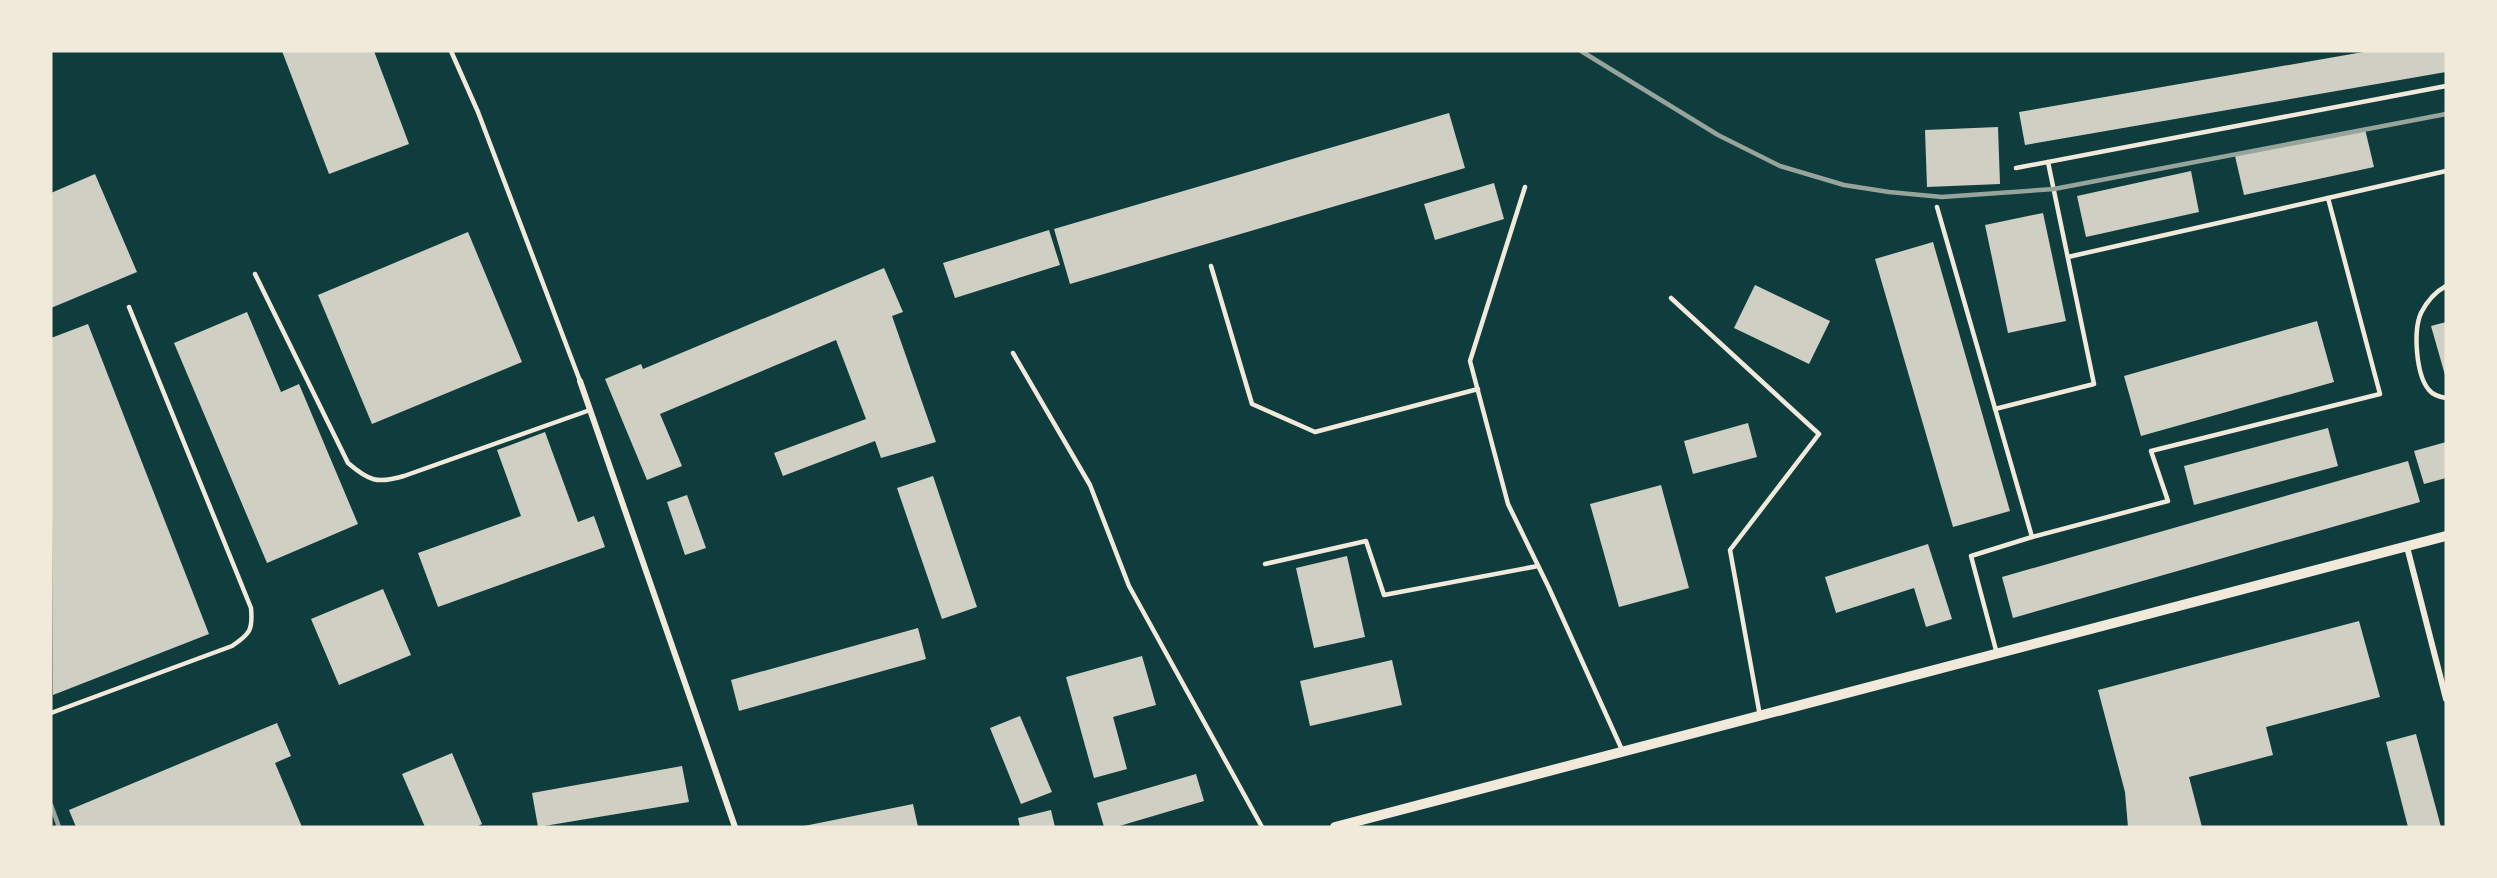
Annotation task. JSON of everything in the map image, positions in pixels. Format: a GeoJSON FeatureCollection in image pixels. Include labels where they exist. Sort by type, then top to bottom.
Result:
{"type":"FeatureCollection","features":[{"type":"Feature","properties":{"kind":"street"},"geometry":{"type":"LineString","coordinates":[[580,381],[735,827]]}},
{"type":"Feature","properties":{"kind":"street"},"geometry":{"type":"LineString","coordinates":[[1335,827],[2446,536]]}},
{"type":"Feature","properties":{"kind":"street"},"geometry":{"type":"LineString","coordinates":[[2407,547],[2446,699]]}},
{"type":"Feature","properties":{"kind":"lane"},"geometry":{"type":"LineString","coordinates":[[451,51],[478,112],[580,381]]}},
{"type":"Feature","properties":{"kind":"lane"},"geometry":{"type":"LineString","coordinates":[[2016,168],[2446,86]]}},
{"type":"Feature","properties":{"kind":"lane"},"geometry":{"type":"LineString","coordinates":[[1995,410],[2094,384],[2048,162]]}},
{"type":"Feature","properties":{"kind":"lane"},"geometry":{"type":"LineString","coordinates":[[2068,256],[2446,171]]}},
{"type":"Feature","properties":{"kind":"lane"},"geometry":{"type":"LineString","coordinates":[[1525,187],[1470,361],[1508,504],[1623,752]]}},
{"type":"Feature","properties":{"kind":"lane"},"geometry":{"type":"LineString","coordinates":[[1997,654],[1971,556],[2032,537],[2168,501],[2151,451],[2380,394],[2328,198]]}},
{"type":"Feature","properties":{"kind":"lane"},"geometry":{"type":"LineString","coordinates":[[1937,207],[2032,537]]}},
{"type":"Feature","properties":{"kind":"lane"},"geometry":{"type":"LineString","coordinates":[[1211,266],[1252,404],[1314,432],[1478,389]]}},
{"type":"Feature","properties":{"kind":"lane"},"geometry":{"type":"LineString","coordinates":[[255,274],[348,463],[364,478],[388,481],[590,410]]}},
{"type":"Feature","properties":{"kind":"lane"},"geometry":{"type":"LineString","coordinates":[[2446,286],[2430,298],[2420,315],[2417,351],[2422,378],[2430,392],[2446,398]]}},
{"type":"Feature","properties":{"kind":"lane"},"geometry":{"type":"LineString","coordinates":[[1671,298],[1819,434],[1730,550],[1760,716]]}},
{"type":"Feature","properties":{"kind":"lane"},"geometry":{"type":"LineString","coordinates":[[51,713],[232,646],[247,636],[253,624],[251,608],[129,307]]}},
{"type":"Feature","properties":{"kind":"lane"},"geometry":{"type":"LineString","coordinates":[[1013,353],[1090,485],[1129,586],[1262,827]]}},
{"type":"Feature","properties":{"kind":"lane"},"geometry":{"type":"LineString","coordinates":[[1265,564],[1366,541],[1383,595],[1538,566]]}},
{"type":"Feature","properties":{"kind":"building"},"geometry":{"type":"Polygon","coordinates":[[[282,51],[374,51],[409,144],[329,174],[282,51]]]}},
{"type":"Feature","properties":{"kind":"building"},"geometry":{"type":"Polygon","coordinates":[[[2369,51],[2446,51],[2446,72],[2025,145],[2019,112],[2369,51]]]}},
{"type":"Feature","properties":{"kind":"building"},"geometry":{"type":"Polygon","coordinates":[[[1449,113],[1465,168],[1070,284],[1054,229],[1449,113]]]}},
{"type":"Feature","properties":{"kind":"building"},"geometry":{"type":"Polygon","coordinates":[[[1998,127],[2000,184],[1927,187],[1925,130],[1998,127]]]}},
{"type":"Feature","properties":{"kind":"building"},"geometry":{"type":"Polygon","coordinates":[[[2365,129],[2374,167],[2244,195],[2235,156],[2365,129]]]}},
{"type":"Feature","properties":{"kind":"building"},"geometry":{"type":"Polygon","coordinates":[[[2191,171],[2199,212],[2086,237],[2077,196],[2191,171]]]}},
{"type":"Feature","properties":{"kind":"building"},"geometry":{"type":"Polygon","coordinates":[[[95,174],[137,272],[51,308],[51,193],[95,174]]]}},
{"type":"Feature","properties":{"kind":"building"},"geometry":{"type":"Polygon","coordinates":[[[1494,183],[1504,219],[1435,240],[1424,204],[1494,183]]]}},
{"type":"Feature","properties":{"kind":"building"},"geometry":{"type":"Polygon","coordinates":[[[2043,213],[2066,321],[2008,333],[1985,225],[2043,213]]]}},
{"type":"Feature","properties":{"kind":"building"},"geometry":{"type":"Polygon","coordinates":[[[1049,230],[1060,265],[955,298],[943,263],[1049,230]]]}},
{"type":"Feature","properties":{"kind":"building"},"geometry":{"type":"Polygon","coordinates":[[[468,232],[522,362],[372,424],[318,295],[468,232]]]}},
{"type":"Feature","properties":{"kind":"building"},"geometry":{"type":"Polygon","coordinates":[[[1933,242],[2010,511],[1953,527],[1875,259],[1933,242]]]}},
{"type":"Feature","properties":{"kind":"building"},"geometry":{"type":"Polygon","coordinates":[[[884,268],[903,312],[892,316],[936,442],[881,458],[875,441],[783,476],[774,453],[866,419],[836,340],[660,414],[682,466],[647,480],[605,379],[641,364],[643,369],[884,268]]]}},
{"type":"Feature","properties":{"kind":"building"},"geometry":{"type":"Polygon","coordinates":[[[1755,285],[1830,321],[1809,364],[1734,328],[1755,285]]]}},
{"type":"Feature","properties":{"kind":"building"},"geometry":{"type":"Polygon","coordinates":[[[247,312],[281,392],[299,384],[358,524],[267,563],[174,343],[247,312]]]}},
{"type":"Feature","properties":{"kind":"building"},"geometry":{"type":"Polygon","coordinates":[[[2317,321],[2334,382],[2141,436],[2124,376],[2317,321]]]}},
{"type":"Feature","properties":{"kind":"building"},"geometry":{"type":"Polygon","coordinates":[[[2446,322],[2446,375],[2445,375],[2431,326],[2446,322]]]}},
{"type":"Feature","properties":{"kind":"building"},"geometry":{"type":"Polygon","coordinates":[[[88,324],[209,634],[53,695],[51,338],[88,324]]]}},
{"type":"Feature","properties":{"kind":"building"},"geometry":{"type":"Polygon","coordinates":[[[1748,423],[1757,457],[1693,474],[1684,441],[1748,423]]]}},
{"type":"Feature","properties":{"kind":"building"},"geometry":{"type":"Polygon","coordinates":[[[2328,428],[2338,466],[2194,505],[2184,466],[2328,428]]]}},
{"type":"Feature","properties":{"kind":"building"},"geometry":{"type":"Polygon","coordinates":[[[545,432],[578,522],[594,516],[605,547],[438,607],[418,553],[521,516],[497,450],[545,432]]]}},
{"type":"Feature","properties":{"kind":"building"},"geometry":{"type":"Polygon","coordinates":[[[2446,442],[2446,478],[2424,484],[2414,451],[2446,442]]]}},
{"type":"Feature","properties":{"kind":"building"},"geometry":{"type":"Polygon","coordinates":[[[2408,461],[2420,502],[2013,618],[2002,577],[2408,461]]]}},
{"type":"Feature","properties":{"kind":"building"},"geometry":{"type":"Polygon","coordinates":[[[933,476],[977,607],[942,619],[897,488],[933,476]]]}},
{"type":"Feature","properties":{"kind":"building"},"geometry":{"type":"Polygon","coordinates":[[[1661,485],[1689,588],[1619,607],[1590,504],[1661,485]]]}},
{"type":"Feature","properties":{"kind":"building"},"geometry":{"type":"Polygon","coordinates":[[[687,495],[706,548],[685,555],[667,502],[687,495]]]}},
{"type":"Feature","properties":{"kind":"building"},"geometry":{"type":"Polygon","coordinates":[[[1928,544],[1952,619],[1926,627],[1914,588],[1836,613],[1825,577],[1928,544]]]}},
{"type":"Feature","properties":{"kind":"building"},"geometry":{"type":"Polygon","coordinates":[[[1347,556],[1365,637],[1314,648],[1296,568],[1347,556]]]}},
{"type":"Feature","properties":{"kind":"building"},"geometry":{"type":"Polygon","coordinates":[[[383,589],[411,655],[339,685],[311,619],[383,589]]]}},
{"type":"Feature","properties":{"kind":"building"},"geometry":{"type":"Polygon","coordinates":[[[2359,621],[2380,697],[2266,727],[2273,755],[2189,777],[2202,827],[2128,827],[2125,792],[2098,690],[2359,621]]]}},
{"type":"Feature","properties":{"kind":"building"},"geometry":{"type":"Polygon","coordinates":[[[918,628],[926,659],[739,711],[731,680],[918,628]]]}},
{"type":"Feature","properties":{"kind":"building"},"geometry":{"type":"Polygon","coordinates":[[[1142,656],[1156,705],[1113,717],[1127,769],[1094,778],[1066,677],[1142,656]]]}},
{"type":"Feature","properties":{"kind":"building"},"geometry":{"type":"Polygon","coordinates":[[[1392,660],[1402,705],[1310,726],[1300,681],[1392,660]]]}},
{"type":"Feature","properties":{"kind":"building"},"geometry":{"type":"Polygon","coordinates":[[[1020,716],[1052,792],[1021,804],[990,728],[1020,716]]]}},
{"type":"Feature","properties":{"kind":"building"},"geometry":{"type":"Polygon","coordinates":[[[277,723],[291,756],[275,763],[302,827],[76,827],[69,810],[277,723]]]}},
{"type":"Feature","properties":{"kind":"building"},"geometry":{"type":"Polygon","coordinates":[[[2416,734],[2441,827],[2408,827],[2386,742],[2416,734]]]}},
{"type":"Feature","properties":{"kind":"building"},"geometry":{"type":"Polygon","coordinates":[[[452,753],[482,824],[476,827],[425,827],[402,774],[452,753]]]}},
{"type":"Feature","properties":{"kind":"building"},"geometry":{"type":"Polygon","coordinates":[[[682,766],[689,802],[538,827],[532,793],[682,766]]]}},
{"type":"Feature","properties":{"kind":"building"},"geometry":{"type":"Polygon","coordinates":[[[1196,774],[1204,801],[1116,827],[1104,827],[1097,803],[1196,774]]]}},
{"type":"Feature","properties":{"kind":"building"},"geometry":{"type":"Polygon","coordinates":[[[913,804],[918,827],[804,827],[804,826],[913,804]]]}},
{"type":"Feature","properties":{"kind":"building"},"geometry":{"type":"Polygon","coordinates":[[[1051,810],[1055,827],[1020,827],[1018,818],[1051,810]]]}},
{"type":"Feature","properties":{"kind":"railway"},"geometry":{"type":"LineString","coordinates":[[1581,51],[1718,135],[1780,166],[1844,185],[1942,197],[2054,189],[2446,114]]}},
{"type":"Feature","properties":{"kind":"railway"},"geometry":{"type":"LineString","coordinates":[[51,805],[59,827]]}}]}
